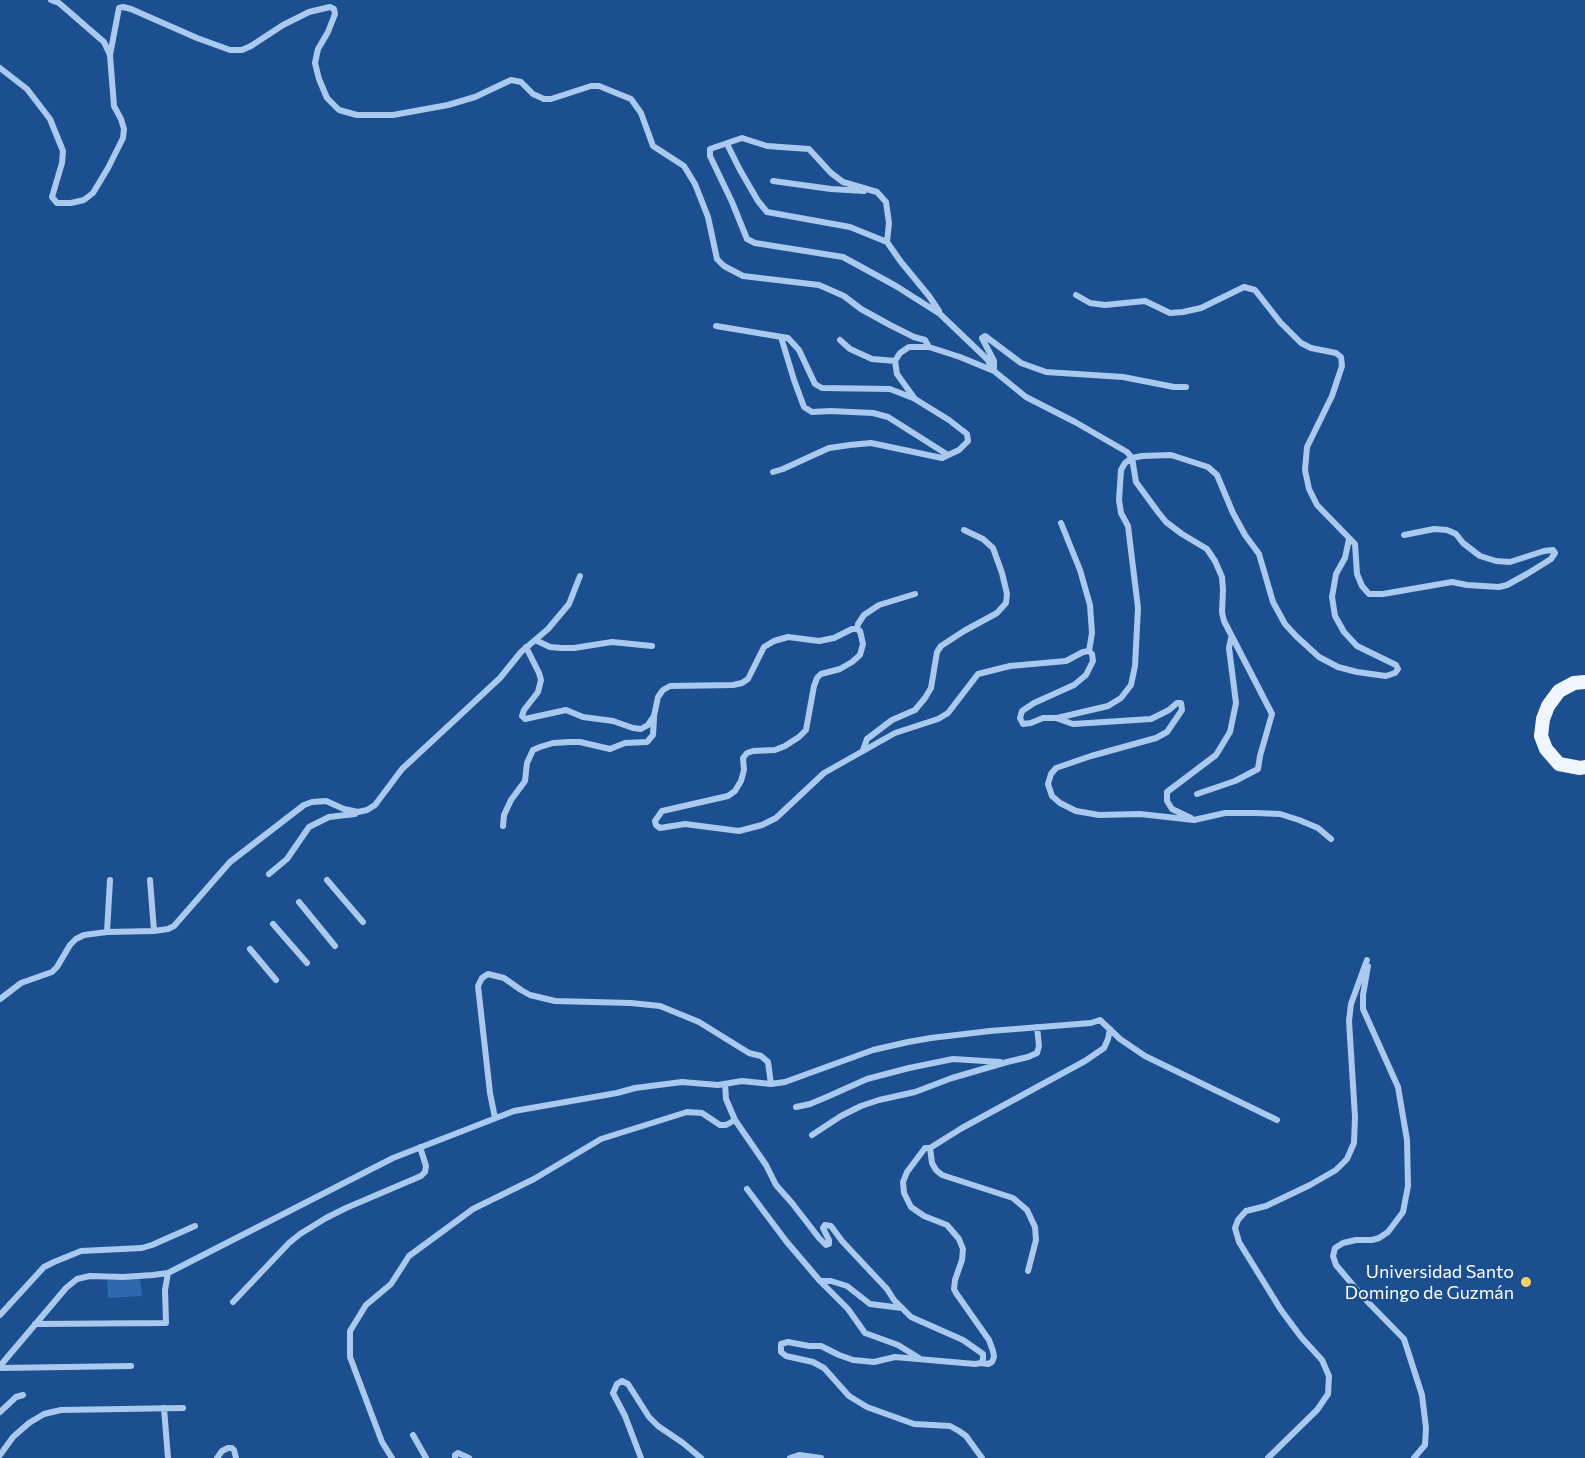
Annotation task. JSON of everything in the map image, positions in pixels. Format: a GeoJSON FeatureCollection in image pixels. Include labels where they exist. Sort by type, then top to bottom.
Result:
{"type":"FeatureCollection","features":[{"type":"Feature","properties":{"kind":"main road"},"geometry":{"type":"LineString","coordinates":[[1585,682],[1574,683],[1559,691],[1548,706],[1541,736],[1545,749],[1559,764],[1585,767]]}},
{"type":"Feature","properties":{"kind":"street"},"geometry":{"type":"LineString","coordinates":[[51,0],[59,3],[104,42],[110,55]]}},
{"type":"Feature","properties":{"kind":"street"},"geometry":{"type":"LineString","coordinates":[[0,68],[27,89],[50,119],[63,151],[62,163],[52,197],[57,203],[84,200],[93,193],[123,138],[124,129],[121,118],[114,106],[110,55],[119,8],[123,7],[230,50],[242,50],[309,12],[330,7],[334,9],[335,14],[318,49],[315,63],[327,98],[339,110],[357,115],[393,115],[448,105],[475,97],[511,80],[521,82],[533,94],[544,99],[551,99],[591,86],[609,89],[631,99],[641,113],[653,146],[684,166],[695,184],[708,217],[717,259],[724,266],[743,276],[819,285],[844,296],[861,309],[890,325],[925,340],[929,347]]}},
{"type":"Feature","properties":{"kind":"street"},"geometry":{"type":"LineString","coordinates":[[887,242],[889,222],[886,202],[877,192],[843,182],[831,173],[809,149],[766,146],[742,138],[710,149],[710,156],[747,239],[755,243],[843,257],[905,291],[940,314],[987,359],[994,371]]}},
{"type":"Feature","properties":{"kind":"street"},"geometry":{"type":"LineString","coordinates":[[727,144],[758,201],[767,212],[850,227],[887,242],[929,296],[940,314]]}},
{"type":"Feature","properties":{"kind":"street"},"geometry":{"type":"LineString","coordinates":[[772,181],[831,189],[877,192]]}},
{"type":"Feature","properties":{"kind":"street"},"geometry":{"type":"LineString","coordinates":[[1076,295],[1090,303],[1105,306],[1145,301],[1170,312],[1183,312],[1201,308],[1244,287],[1255,290],[1280,322],[1301,343],[1311,348],[1336,353],[1341,357],[1342,366],[1332,396],[1307,447],[1305,470],[1309,489],[1317,505],[1354,544],[1356,574],[1369,594],[1383,594],[1452,582],[1499,587],[1527,574],[1551,559],[1555,553],[1553,550],[1544,551],[1510,562],[1496,561],[1480,556],[1463,543],[1456,534],[1447,530],[1404,535]]}},
{"type":"Feature","properties":{"kind":"street"},"geometry":{"type":"LineString","coordinates":[[716,326],[788,338],[799,350],[815,384],[822,388],[890,389],[915,399],[967,434],[968,441],[959,450],[942,458],[871,443],[829,448],[783,470],[773,472]]}},
{"type":"Feature","properties":{"kind":"street"},"geometry":{"type":"LineString","coordinates":[[994,371],[994,361],[982,338],[985,336],[1021,363],[1046,372],[1123,377],[1174,387],[1186,387]]}},
{"type":"Feature","properties":{"kind":"street"},"geometry":{"type":"LineString","coordinates":[[781,337],[804,407],[812,412],[873,413],[888,417],[948,455]]}},
{"type":"Feature","properties":{"kind":"street"},"geometry":{"type":"LineString","coordinates":[[840,340],[850,349],[872,359],[895,361]]}},
{"type":"Feature","properties":{"kind":"street"},"geometry":{"type":"LineString","coordinates":[[915,399],[897,374],[895,361],[900,353],[909,346],[929,347],[994,371],[1026,397],[1076,422],[1127,452],[1132,458],[1136,482],[1166,522],[1207,549],[1215,561],[1222,584],[1224,621],[1272,714],[1257,769],[1235,781],[1197,794]]}},
{"type":"Feature","properties":{"kind":"street"},"geometry":{"type":"LineString","coordinates":[[1061,523],[1080,570],[1090,605],[1092,633],[1089,651],[1093,661],[1086,675],[1074,685],[1022,711],[1020,718],[1023,724],[1108,706],[1121,698],[1131,685],[1135,666],[1138,608],[1128,526],[1121,513],[1119,500],[1121,470],[1132,458],[1171,455],[1208,467],[1217,475],[1233,513],[1259,554],[1273,602],[1285,624],[1319,657],[1338,667],[1386,676],[1395,673],[1398,669],[1396,665],[1357,646],[1344,633],[1335,616],[1332,597],[1336,574],[1345,558],[1349,539]]}},
{"type":"Feature","properties":{"kind":"street"},"geometry":{"type":"LineString","coordinates":[[863,751],[867,740],[892,720],[915,710],[925,698],[931,688],[934,662],[941,646],[997,613],[1006,603],[1007,594],[993,548],[983,539],[964,530]]}},
{"type":"Feature","properties":{"kind":"street"},"geometry":{"type":"LineString","coordinates":[[269,874],[287,859],[314,823],[329,817],[351,815],[375,805],[402,769],[500,678],[526,647],[548,629],[568,604],[580,576]]}},
{"type":"Feature","properties":{"kind":"street"},"geometry":{"type":"LineString","coordinates":[[857,629],[864,615],[879,605],[915,594]]}},
{"type":"Feature","properties":{"kind":"street"},"geometry":{"type":"LineString","coordinates":[[857,629],[860,631],[863,644],[860,655],[840,669],[821,674],[817,678],[806,730],[799,737],[785,747],[747,753],[743,758],[744,770],[741,780],[735,791],[728,796],[662,811],[655,821],[656,825],[660,828],[685,825],[738,831],[762,825],[776,818],[824,773],[895,733],[938,719],[948,713],[978,674],[1010,666],[1066,662],[1089,651]]}},
{"type":"Feature","properties":{"kind":"street"},"geometry":{"type":"LineString","coordinates":[[503,826],[504,815],[511,800],[525,781],[526,763],[533,750],[570,742],[610,749],[625,742],[647,742],[655,728],[654,716],[658,697],[670,686],[742,684],[748,679],[764,646],[774,641],[788,637],[819,641],[857,629]]}},
{"type":"Feature","properties":{"kind":"street"},"geometry":{"type":"LineString","coordinates":[[1194,820],[1172,809],[1167,801],[1167,792],[1216,755],[1230,732],[1236,703],[1229,648],[1231,638]]}},
{"type":"Feature","properties":{"kind":"street"},"geometry":{"type":"LineString","coordinates":[[535,640],[550,647],[561,648],[612,642],[652,646]]}},
{"type":"Feature","properties":{"kind":"street"},"geometry":{"type":"LineString","coordinates":[[526,647],[541,680],[538,692],[524,710],[522,716],[525,719],[566,710],[583,717],[613,721],[641,729],[648,725],[654,716]]}},
{"type":"Feature","properties":{"kind":"street"},"geometry":{"type":"LineString","coordinates":[[1056,718],[1073,724],[1151,719],[1177,703],[1181,703],[1182,710],[1176,722],[1167,732],[1156,738],[1056,768],[1048,784],[1052,796],[1076,811],[1099,815],[1140,814],[1194,820],[1225,813],[1280,814],[1318,828],[1331,839]]}},
{"type":"Feature","properties":{"kind":"street"},"geometry":{"type":"LineString","coordinates":[[0,999],[21,983],[52,972],[70,945],[84,935],[154,931],[174,926],[230,862],[304,805],[319,800],[358,812]]}},
{"type":"Feature","properties":{"kind":"street"},"geometry":{"type":"LineString","coordinates":[[107,932],[110,880]]}},
{"type":"Feature","properties":{"kind":"street"},"geometry":{"type":"LineString","coordinates":[[150,880],[154,931]]}},
{"type":"Feature","properties":{"kind":"street"},"geometry":{"type":"LineString","coordinates":[[327,880],[363,922]]}},
{"type":"Feature","properties":{"kind":"street"},"geometry":{"type":"LineString","coordinates":[[299,902],[334,946]]}},
{"type":"Feature","properties":{"kind":"street"},"geometry":{"type":"LineString","coordinates":[[273,924],[307,963]]}},
{"type":"Feature","properties":{"kind":"street"},"geometry":{"type":"LineString","coordinates":[[250,949],[276,980]]}},
{"type":"Feature","properties":{"kind":"street"},"geometry":{"type":"LineString","coordinates":[[1268,1458],[1317,1410],[1328,1394],[1329,1376],[1322,1360],[1281,1310],[1239,1242],[1235,1228],[1238,1220],[1246,1211],[1266,1206],[1310,1185],[1336,1170],[1347,1159],[1354,1143],[1355,1117],[1349,1021],[1351,1004],[1367,960],[1368,968],[1363,995],[1364,1009],[1398,1087],[1407,1140],[1408,1186],[1403,1212],[1388,1232],[1372,1240],[1343,1243],[1335,1248],[1333,1256],[1336,1265],[1363,1297],[1404,1339],[1422,1395],[1426,1428],[1425,1445],[1414,1458]]}},
{"type":"Feature","properties":{"kind":"street"},"geometry":{"type":"LineString","coordinates":[[495,1118],[478,986],[482,978],[488,974],[504,978],[530,994],[555,1001],[660,1006],[699,1022],[749,1053],[761,1056],[768,1062],[771,1083]]}},
{"type":"Feature","properties":{"kind":"street"},"geometry":{"type":"LineString","coordinates":[[0,1367],[66,1288],[77,1279],[90,1276],[123,1277],[168,1273],[393,1158],[514,1111],[635,1088],[682,1082],[725,1084],[742,1081],[785,1082],[873,1050],[908,1042],[978,1032],[1090,1023],[1100,1020],[1132,1048],[1158,1063],[1277,1120]]}},
{"type":"Feature","properties":{"kind":"street"},"geometry":{"type":"LineString","coordinates":[[812,1135],[861,1106],[915,1092],[952,1078],[1037,1053],[1039,1046],[1037,1027]]}},
{"type":"Feature","properties":{"kind":"street"},"geometry":{"type":"LineString","coordinates":[[982,1458],[966,1436],[950,1426],[914,1424],[867,1407],[849,1396],[824,1368],[813,1362],[786,1356],[781,1352],[780,1346],[782,1342],[788,1342],[821,1346],[853,1360],[874,1362],[895,1357],[975,1364],[992,1362],[994,1357],[989,1340],[954,1288],[962,1260],[963,1249],[959,1239],[947,1225],[911,1208],[903,1193],[903,1182],[907,1172],[925,1148],[930,1148],[1085,1061],[1104,1048],[1110,1029]]}},
{"type":"Feature","properties":{"kind":"street"},"geometry":{"type":"LineString","coordinates":[[796,1107],[810,1104],[867,1079],[909,1068],[953,1059],[1007,1062]]}},
{"type":"Feature","properties":{"kind":"street"},"geometry":{"type":"LineString","coordinates":[[725,1084],[726,1099],[735,1120],[766,1165],[776,1185],[819,1238],[826,1245],[829,1244],[823,1228],[825,1225],[831,1226],[911,1317],[978,1349],[983,1354],[981,1363]]}},
{"type":"Feature","properties":{"kind":"street"},"geometry":{"type":"LineString","coordinates":[[392,1458],[382,1442],[350,1357],[350,1331],[366,1305],[391,1284],[409,1257],[473,1209],[534,1179],[601,1139],[687,1112],[702,1113],[720,1125],[726,1125],[735,1120]]}},
{"type":"Feature","properties":{"kind":"street"},"geometry":{"type":"LineString","coordinates":[[233,1302],[300,1234],[332,1215],[421,1176],[426,1166],[420,1147]]}},
{"type":"Feature","properties":{"kind":"street"},"geometry":{"type":"LineString","coordinates":[[930,1148],[932,1163],[939,1174],[1013,1198],[1027,1210],[1035,1227],[1036,1240],[1029,1271]]}},
{"type":"Feature","properties":{"kind":"street"},"geometry":{"type":"LineString","coordinates":[[747,1189],[786,1241],[820,1281],[848,1309],[865,1333],[898,1345],[924,1360]]}},
{"type":"Feature","properties":{"kind":"street"},"geometry":{"type":"LineString","coordinates":[[0,1315],[44,1267],[54,1262],[81,1251],[142,1248],[195,1226]]}},
{"type":"Feature","properties":{"kind":"street"},"geometry":{"type":"LineString","coordinates":[[35,1324],[166,1323],[165,1290],[168,1273]]}},
{"type":"Feature","properties":{"kind":"street"},"geometry":{"type":"LineString","coordinates":[[820,1281],[831,1281],[847,1286],[870,1304],[903,1308]]}},
{"type":"Feature","properties":{"kind":"street"},"geometry":{"type":"LineString","coordinates":[[0,1367],[131,1366]]}},
{"type":"Feature","properties":{"kind":"street"},"geometry":{"type":"LineString","coordinates":[[641,1458],[625,1416],[613,1393],[617,1383],[622,1381],[628,1384],[649,1417],[658,1426],[701,1458]]}},
{"type":"Feature","properties":{"kind":"street"},"geometry":{"type":"LineString","coordinates":[[0,1413],[16,1397],[23,1395]]}},
{"type":"Feature","properties":{"kind":"street"},"geometry":{"type":"LineString","coordinates":[[164,1408],[168,1458]]}},
{"type":"Feature","properties":{"kind":"street"},"geometry":{"type":"LineString","coordinates":[[1,1451],[29,1423],[44,1414],[61,1410],[183,1408]]}},
{"type":"Feature","properties":{"kind":"street"},"geometry":{"type":"LineString","coordinates":[[413,1435],[426,1458]]}},
{"type":"Feature","properties":{"kind":"street"},"geometry":{"type":"LineString","coordinates":[[217,1458],[222,1451],[228,1448],[234,1450],[236,1458]]}},
{"type":"Feature","properties":{"kind":"street"},"geometry":{"type":"LineString","coordinates":[[454,1458],[454,1455],[458,1453],[469,1458]]}},
{"type":"Feature","properties":{"kind":"street"},"geometry":{"type":"LineString","coordinates":[[790,1458],[799,1455],[821,1458]]}},
{"type":"Feature","properties":{"kind":"shaded area"},"geometry":{"type":"Polygon","coordinates":[[[140,1278],[142,1296],[108,1298],[107,1280],[140,1278]]]}},
{"type":"Feature","properties":{"kind":"place","name":"Universidad Santo Domingo de Guzmán"},"geometry":{"type":"Point","coordinates":[1526,1282]}}]}
